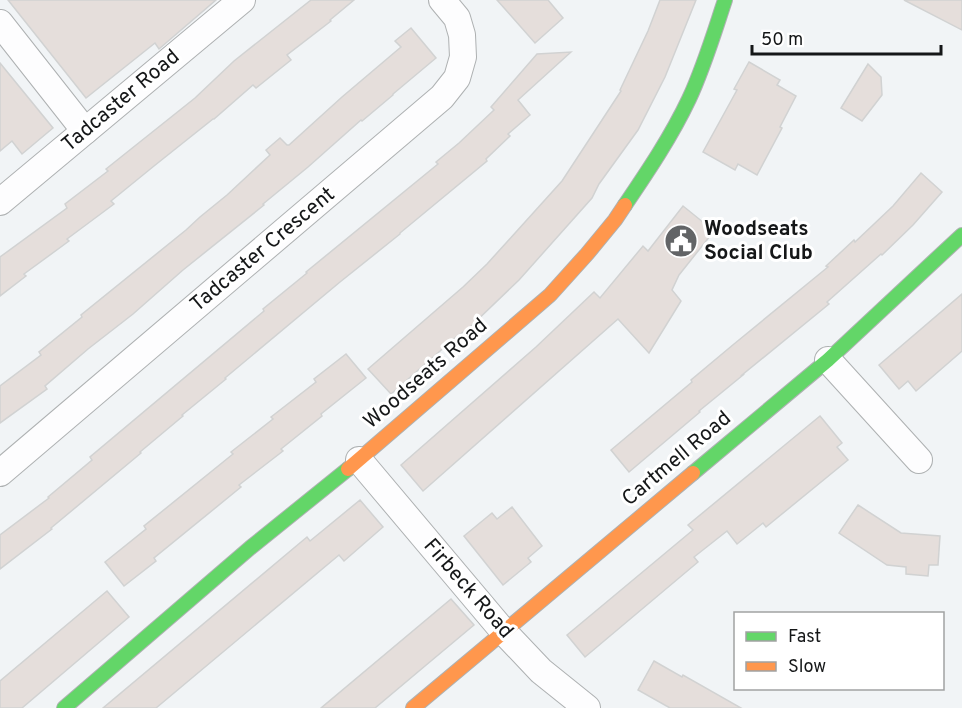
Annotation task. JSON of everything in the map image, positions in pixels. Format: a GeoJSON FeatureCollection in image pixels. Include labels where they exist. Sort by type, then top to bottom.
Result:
{"type":"FeatureCollection","features":[{"type":"Feature","properties":{"kind":"street","name":"Tadcaster Road"},"geometry":{"type":"LineString","coordinates":[[0,202],[242,0]]}},
{"type":"Feature","properties":{"kind":"street","name":"Tadcaster Crescent"},"geometry":{"type":"LineString","coordinates":[[0,473],[442,96],[457,78],[463,57],[462,34],[457,18],[442,0]]}},
{"type":"Feature","properties":{"kind":"street","name":"Woodseats Road"},"geometry":{"type":"LineString","coordinates":[[64,708],[250,548],[359,460],[549,295],[615,220],[667,142],[689,99],[713,38],[724,0]]}},
{"type":"Feature","properties":{"kind":"street"},"geometry":{"type":"LineString","coordinates":[[0,24],[86,131]]}},
{"type":"Feature","properties":{"kind":"street","name":"Cartmell Road"},"geometry":{"type":"LineString","coordinates":[[413,708],[828,360],[962,235]]}},
{"type":"Feature","properties":{"kind":"street"},"geometry":{"type":"LineString","coordinates":[[828,360],[920,460]]}},
{"type":"Feature","properties":{"kind":"street","name":"Firbeck Road"},"geometry":{"type":"LineString","coordinates":[[359,460],[504,633],[541,671],[587,708]]}},
{"type":"Feature","properties":{"kind":"building"},"geometry":{"type":"Polygon","coordinates":[[[8,0],[216,0],[159,49],[155,43],[86,98],[8,0]]]}},
{"type":"Feature","properties":{"kind":"building"},"geometry":{"type":"Polygon","coordinates":[[[311,0],[354,0],[287,55],[291,60],[256,88],[253,85],[111,201],[114,204],[67,239],[69,241],[24,274],[26,276],[0,296],[0,257],[67,208],[65,204],[108,171],[106,169],[195,98],[234,61],[311,0]]]}},
{"type":"Feature","properties":{"kind":"building"},"geometry":{"type":"Polygon","coordinates":[[[497,0],[548,0],[563,18],[535,43],[497,0]]]}},
{"type":"Feature","properties":{"kind":"building"},"geometry":{"type":"Polygon","coordinates":[[[660,0],[696,0],[665,77],[638,130],[599,184],[592,198],[519,280],[469,328],[391,394],[368,369],[487,264],[562,181],[621,91],[660,0]]]}},
{"type":"Feature","properties":{"kind":"building"},"geometry":{"type":"Polygon","coordinates":[[[904,0],[962,0],[962,30],[904,0]]]}},
{"type":"Feature","properties":{"kind":"building"},"geometry":{"type":"Polygon","coordinates":[[[411,28],[436,58],[264,205],[88,349],[45,386],[47,389],[0,423],[0,386],[41,355],[39,352],[82,317],[81,315],[227,195],[270,155],[266,150],[280,138],[289,145],[401,47],[395,41],[411,28]]]}},
{"type":"Feature","properties":{"kind":"building"},"geometry":{"type":"Polygon","coordinates":[[[571,52],[518,100],[530,115],[508,134],[510,136],[486,159],[487,161],[225,378],[52,529],[0,569],[0,535],[49,498],[92,460],[90,457],[264,311],[263,309],[306,272],[438,164],[436,162],[494,110],[491,107],[537,54],[571,52]]]}},
{"type":"Feature","properties":{"kind":"building"},"geometry":{"type":"Polygon","coordinates":[[[749,62],[780,80],[777,85],[796,96],[757,175],[738,164],[735,170],[703,152],[737,90],[734,89],[749,62]]]}},
{"type":"Feature","properties":{"kind":"building"},"geometry":{"type":"Polygon","coordinates":[[[0,63],[53,128],[22,154],[12,141],[0,151],[0,63]]]}},
{"type":"Feature","properties":{"kind":"building"},"geometry":{"type":"Polygon","coordinates":[[[868,64],[881,77],[882,95],[862,121],[841,108],[868,64]]]}},
{"type":"Feature","properties":{"kind":"building"},"geometry":{"type":"Polygon","coordinates":[[[921,173],[942,192],[913,225],[827,302],[829,304],[629,472],[611,450],[692,382],[691,380],[828,267],[826,266],[893,206],[921,173]]]}},
{"type":"Feature","properties":{"kind":"building"},"geometry":{"type":"Polygon","coordinates":[[[683,206],[714,231],[679,275],[672,290],[681,301],[649,353],[618,319],[423,491],[401,465],[536,347],[594,292],[600,298],[643,246],[648,251],[683,206]]]}},
{"type":"Feature","properties":{"kind":"building"},"geometry":{"type":"Polygon","coordinates":[[[962,294],[962,351],[916,391],[908,381],[899,389],[879,365],[962,294]]]}},
{"type":"Feature","properties":{"kind":"building"},"geometry":{"type":"Polygon","coordinates":[[[346,354],[366,378],[321,414],[322,416],[281,449],[283,451],[239,485],[241,487],[154,558],[156,561],[124,586],[105,562],[146,529],[144,526],[233,454],[231,452],[273,419],[271,417],[316,382],[314,379],[346,354]]]}},
{"type":"Feature","properties":{"kind":"building"},"geometry":{"type":"Polygon","coordinates":[[[820,416],[842,443],[837,447],[848,460],[766,527],[763,523],[737,544],[727,531],[694,557],[698,562],[585,657],[567,635],[693,530],[688,525],[820,416]]]}},
{"type":"Feature","properties":{"kind":"building"},"geometry":{"type":"Polygon","coordinates":[[[360,500],[383,527],[344,561],[339,555],[156,708],[103,708],[307,537],[310,541],[360,500]]]}},
{"type":"Feature","properties":{"kind":"building"},"geometry":{"type":"Polygon","coordinates":[[[858,505],[901,533],[940,536],[938,565],[929,565],[928,576],[906,574],[906,567],[887,565],[839,533],[858,505]]]}},
{"type":"Feature","properties":{"kind":"building"},"geometry":{"type":"Polygon","coordinates":[[[512,507],[542,546],[528,558],[531,562],[503,585],[464,536],[492,513],[497,519],[512,507]]]}},
{"type":"Feature","properties":{"kind":"building"},"geometry":{"type":"Polygon","coordinates":[[[107,591],[129,617],[22,708],[0,708],[0,681],[107,591]]]}},
{"type":"Feature","properties":{"kind":"building"},"geometry":{"type":"Polygon","coordinates":[[[451,599],[474,625],[375,708],[321,708],[451,599]]]}},
{"type":"Feature","properties":{"kind":"building"},"geometry":{"type":"Polygon","coordinates":[[[654,661],[741,708],[670,708],[638,690],[654,661]]]}},
{"type":"Feature","properties":{"kind":"traffic: fast"},"geometry":{"type":"LineString","coordinates":[[625,205],[651,167],[689,99],[725,0]]}},
{"type":"Feature","properties":{"kind":"traffic: fast"},"geometry":{"type":"LineString","coordinates":[[693,473],[828,360],[962,235]]}},
{"type":"Feature","properties":{"kind":"traffic: fast"},"geometry":{"type":"LineString","coordinates":[[64,708],[250,548],[348,469]]}},
{"type":"Feature","properties":{"kind":"traffic: slow"},"geometry":{"type":"LineString","coordinates":[[348,469],[550,295],[587,254],[625,205]]}},
{"type":"Feature","properties":{"kind":"traffic: slow"},"geometry":{"type":"LineString","coordinates":[[413,708],[693,473]]}},
{"type":"Feature","properties":{"kind":"place","name":"Woodseats Social Club"},"geometry":{"type":"Point","coordinates":[681,241]}}]}
